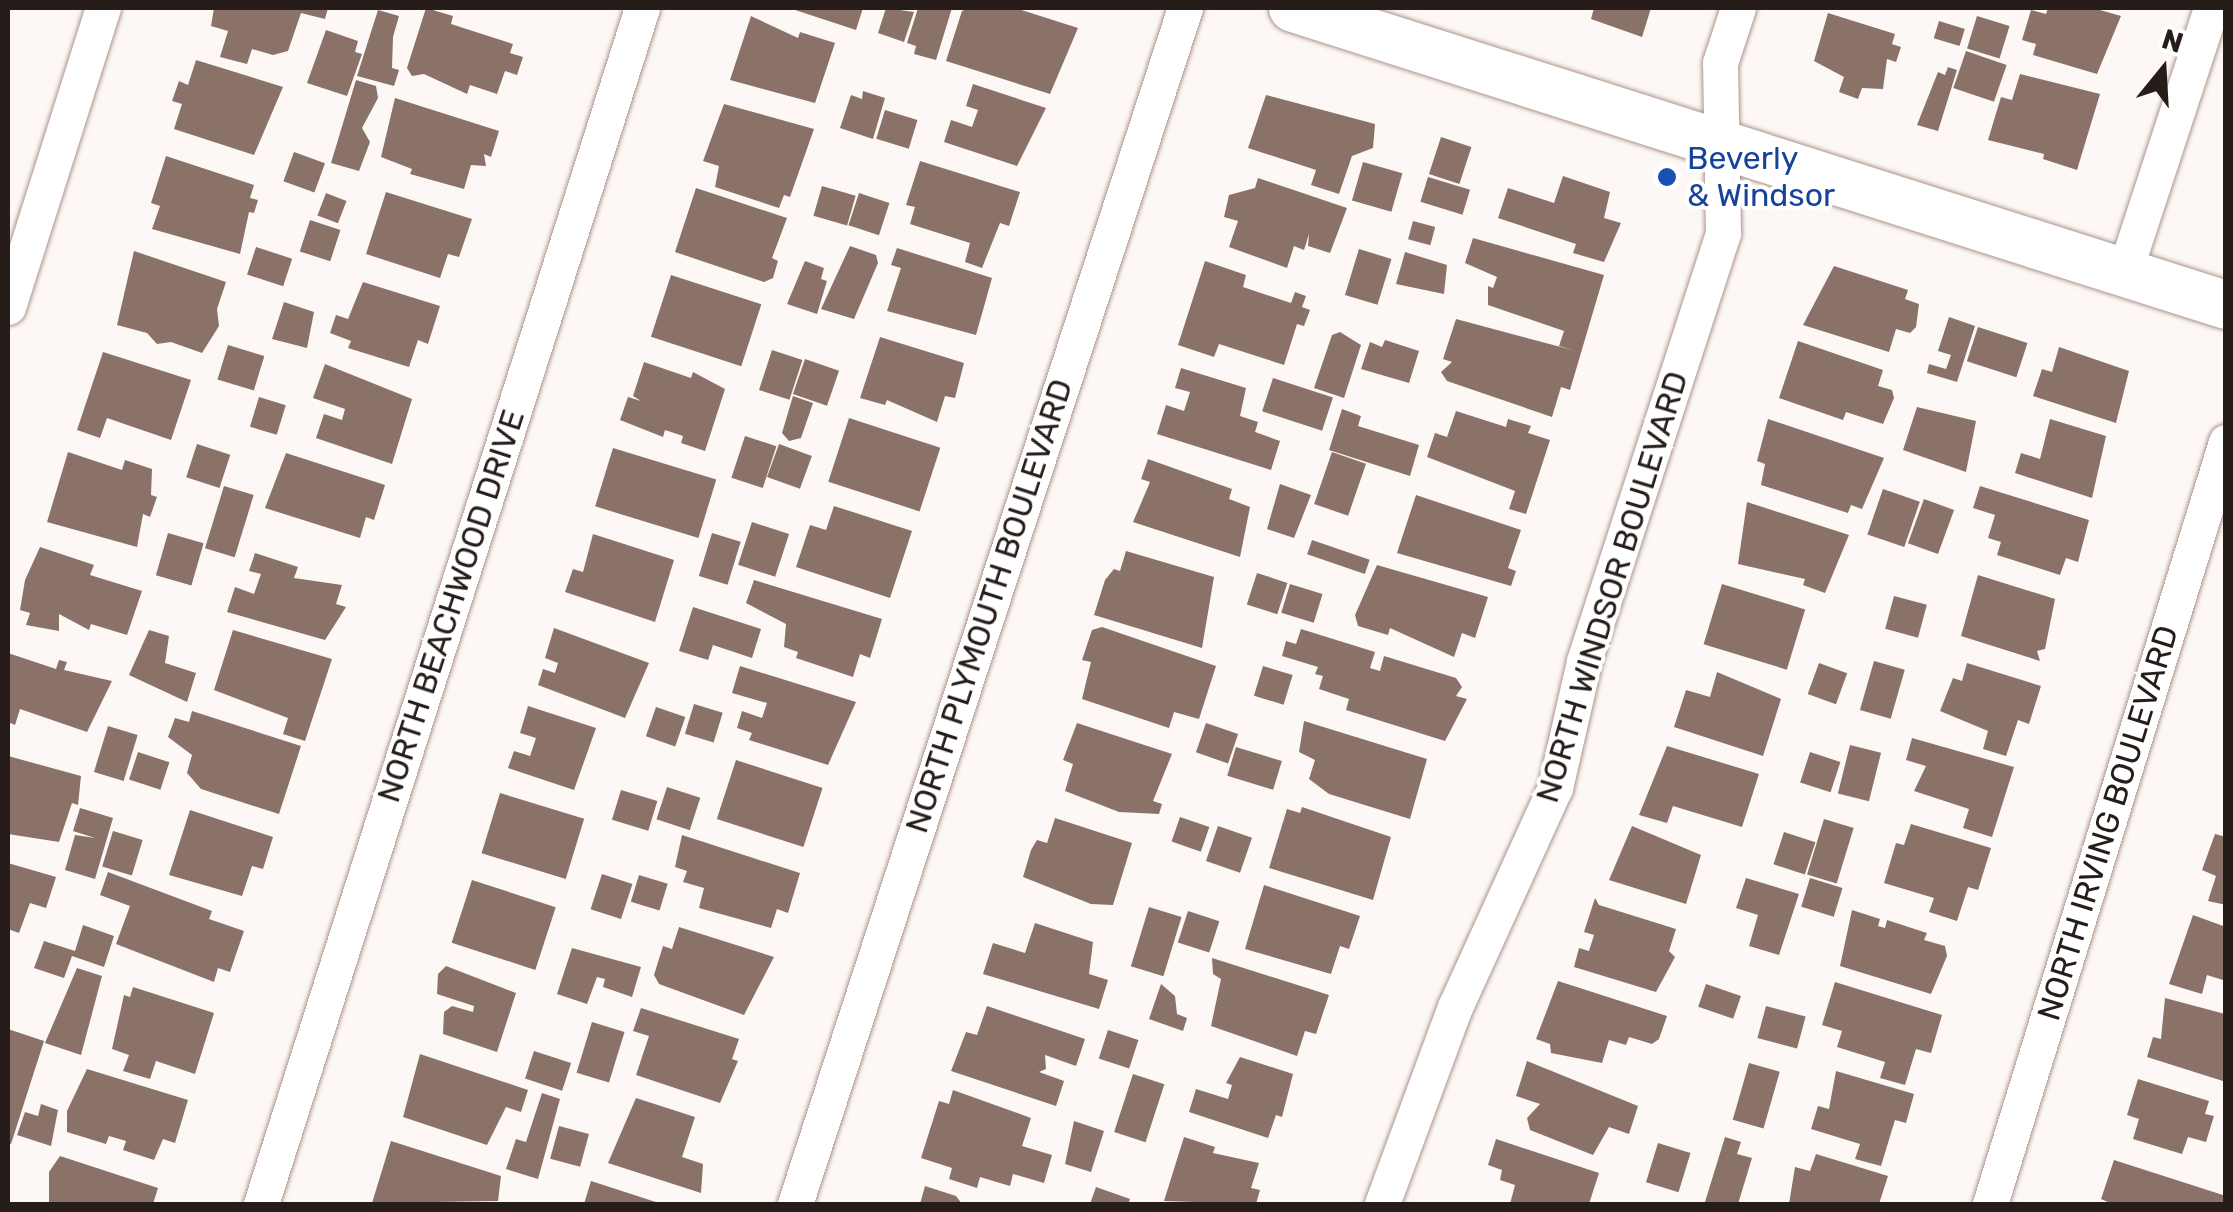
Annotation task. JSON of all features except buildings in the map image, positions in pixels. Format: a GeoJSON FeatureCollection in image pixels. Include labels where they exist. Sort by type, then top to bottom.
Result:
{"type":"FeatureCollection","features":[{"type":"Feature","properties":{"kind":"main road"},"geometry":{"type":"LineString","coordinates":[[1293,8],[2226,305]]}},
{"type":"Feature","properties":{"kind":"street"},"geometry":{"type":"LineString","coordinates":[[8,306],[102,8]]}},
{"type":"Feature","properties":{"kind":"street","name":"NORTH BEACHWOOD DRIVE"},"geometry":{"type":"LineString","coordinates":[[260,1204],[642,8]]}},
{"type":"Feature","properties":{"kind":"street","name":"NORTH PLYMOUTH BOULEVARD"},"geometry":{"type":"LineString","coordinates":[[795,1204],[1185,8]]}},
{"type":"Feature","properties":{"kind":"street","name":"NORTH WINDSOR BOULEVARD"},"geometry":{"type":"LineString","coordinates":[[1382,1204],[1456,1007],[1555,788],[1584,660],[1723,233],[1720,63],[1738,8]]}},
{"type":"Feature","properties":{"kind":"street"},"geometry":{"type":"LineString","coordinates":[[2124,273],[2210,8]]}},
{"type":"Feature","properties":{"kind":"street","name":"NORTH IRVING BOULEVARD"},"geometry":{"type":"LineString","coordinates":[[1990,1204],[2226,442]]}},
{"type":"Feature","properties":{"kind":"place","name":"Beverly & Windsor"},"geometry":{"type":"Point","coordinates":[1667,177]}}]}
